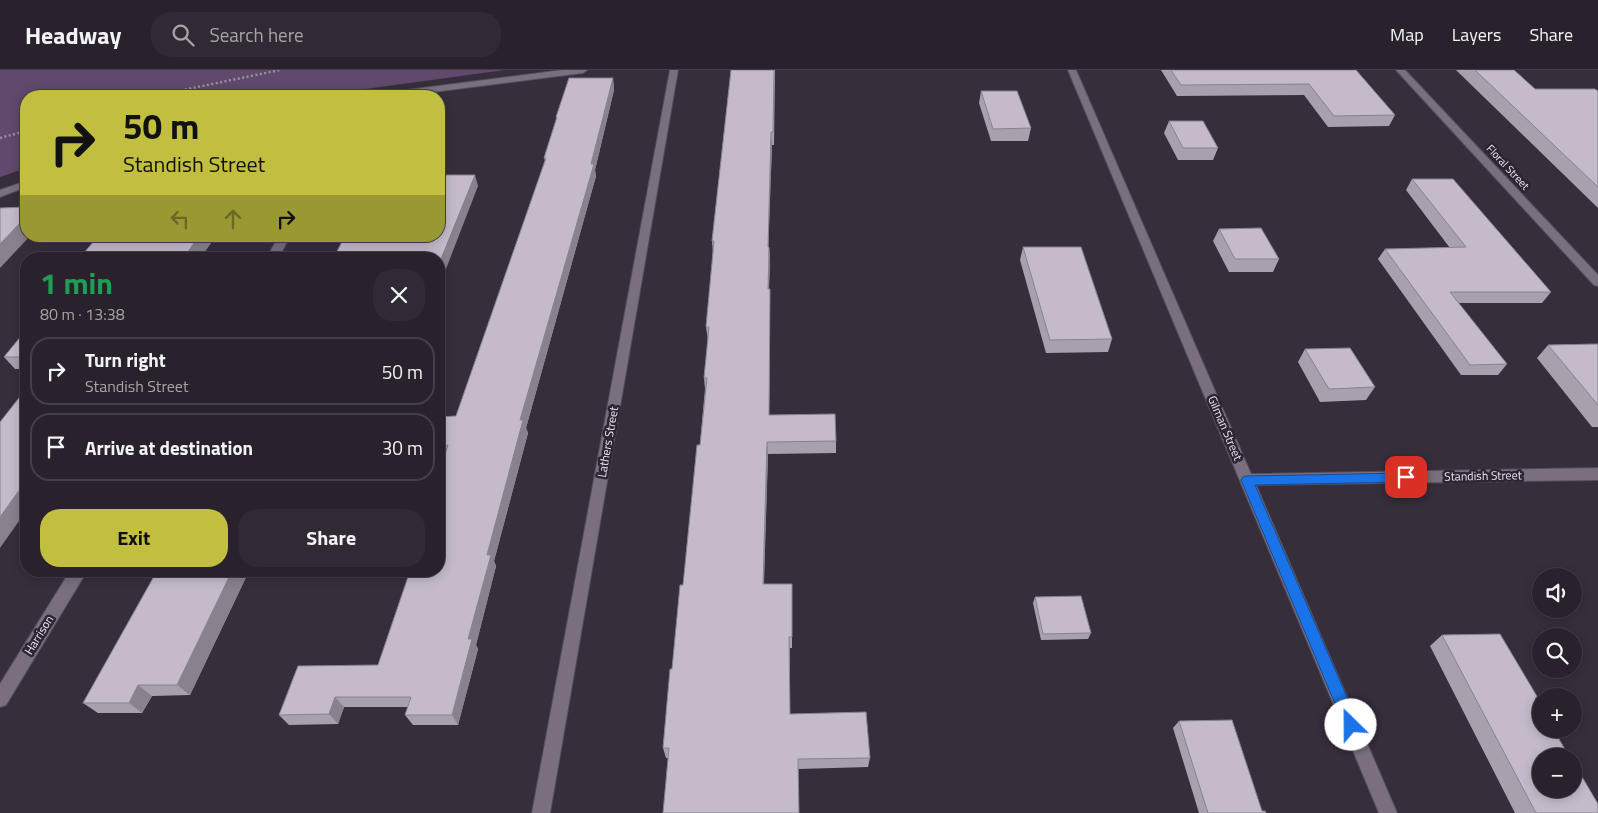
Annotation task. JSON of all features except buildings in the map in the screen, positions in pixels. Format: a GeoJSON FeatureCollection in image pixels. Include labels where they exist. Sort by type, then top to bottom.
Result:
{"type":"FeatureCollection","features":[{"type":"Feature","properties":{"kind":"street"},"geometry":{"type":"LineString","coordinates":[[429,90],[583,70]]}},
{"type":"Feature","properties":{"kind":"street","name":"Lathers Street"},"geometry":{"type":"LineString","coordinates":[[542,813],[674,70]]}},
{"type":"Feature","properties":{"kind":"street","name":"Gilman Street"},"geometry":{"type":"LineString","coordinates":[[1072,70],[1388,813]]}},
{"type":"Feature","properties":{"kind":"street","name":"Floral Street"},"geometry":{"type":"LineString","coordinates":[[1400,70],[1598,282]]}},
{"type":"Feature","properties":{"kind":"street"},"geometry":{"type":"LineString","coordinates":[[0,194],[20,186]]}},
{"type":"Feature","properties":{"kind":"street","name":"Standish Street"},"geometry":{"type":"LineString","coordinates":[[1247,480],[1598,474]]}},
{"type":"Feature","properties":{"kind":"street","name":"Harrison"},"geometry":{"type":"LineString","coordinates":[[0,699],[75,577]]}},
{"type":"Feature","properties":{"kind":"path"},"geometry":{"type":"LineString","coordinates":[[183,90],[280,70]]}},
{"type":"Feature","properties":{"kind":"path"},"geometry":{"type":"LineString","coordinates":[[0,138],[20,133]]}},
{"type":"Feature","properties":{"kind":"shaded area"},"geometry":{"type":"Polygon","coordinates":[[[0,70],[505,70],[358,90],[20,90],[20,170],[0,177],[0,70]]]}},
{"type":"Feature","properties":{"kind":"route"},"geometry":{"type":"LineString","coordinates":[[1351,725],[1247,480],[1406,477]]}}]}
